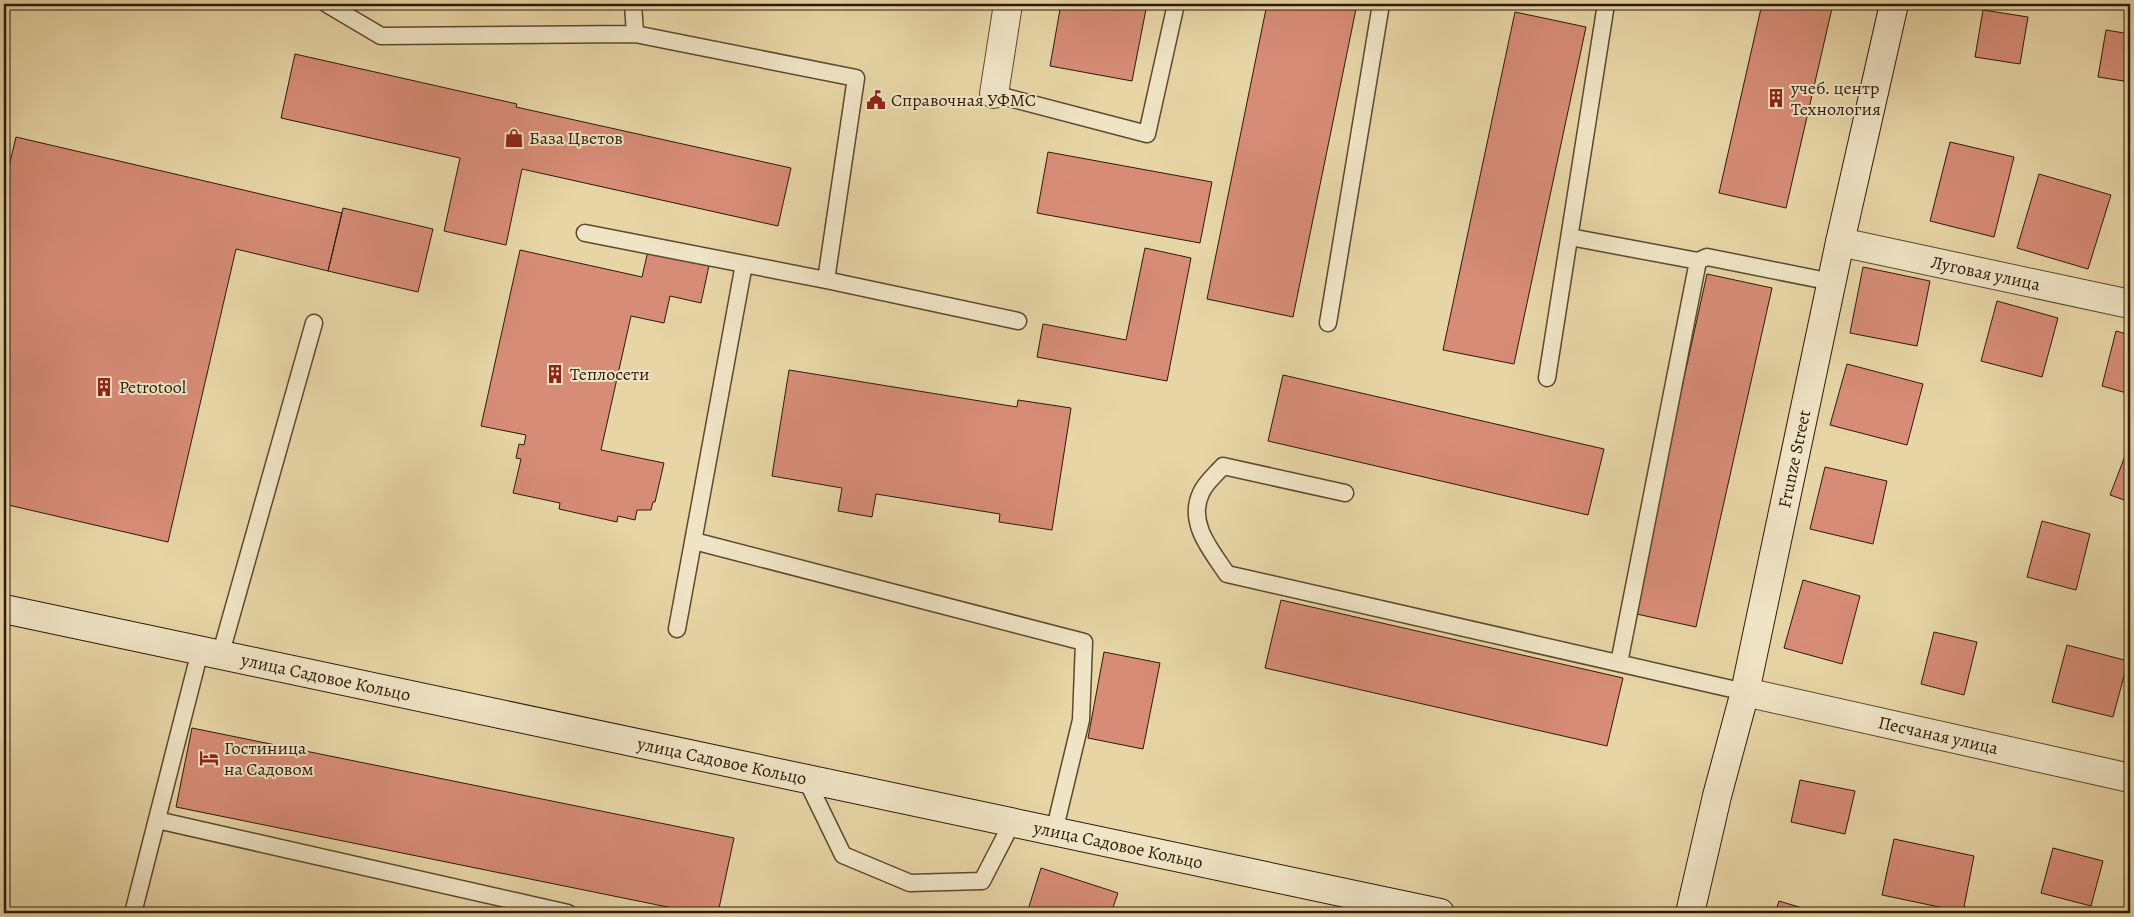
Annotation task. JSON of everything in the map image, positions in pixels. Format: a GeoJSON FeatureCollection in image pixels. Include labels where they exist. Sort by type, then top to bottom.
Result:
{"type":"FeatureCollection","features":[{"type":"Feature","properties":{"kind":"main road"},"geometry":{"type":"LineString","coordinates":[[994,94],[1008,4]]}},
{"type":"Feature","properties":{"kind":"main road","name":"Frunze Street"},"geometry":{"type":"LineString","coordinates":[[1690,913],[1717,796],[1746,692],[1840,242],[1894,4]]}},
{"type":"Feature","properties":{"kind":"main road","name":"Луговая улица"},"geometry":{"type":"LineString","coordinates":[[1840,242],[2130,304]]}},
{"type":"Feature","properties":{"kind":"main road","name":"улица Садовое Кольцо"},"geometry":{"type":"LineString","coordinates":[[4,609],[1440,913]]}},
{"type":"Feature","properties":{"kind":"main road","name":"Песчаная улица"},"geometry":{"type":"LineString","coordinates":[[1746,692],[2130,778]]}},
{"type":"Feature","properties":{"kind":"lane"},"geometry":{"type":"LineString","coordinates":[[327,4],[381,36],[635,34],[856,78],[826,280]]}},
{"type":"Feature","properties":{"kind":"lane"},"geometry":{"type":"LineString","coordinates":[[633,4],[635,34]]}},
{"type":"Feature","properties":{"kind":"lane"},"geometry":{"type":"LineString","coordinates":[[994,94],[1147,134],[1176,4]]}},
{"type":"Feature","properties":{"kind":"lane"},"geometry":{"type":"LineString","coordinates":[[1328,323],[1382,4]]}},
{"type":"Feature","properties":{"kind":"lane"},"geometry":{"type":"LineString","coordinates":[[1547,378],[1606,4]]}},
{"type":"Feature","properties":{"kind":"lane"},"geometry":{"type":"LineString","coordinates":[[585,233],[826,280],[1018,321]]}},
{"type":"Feature","properties":{"kind":"lane"},"geometry":{"type":"LineString","coordinates":[[1570,237],[1698,261],[1706,257],[1832,282]]}},
{"type":"Feature","properties":{"kind":"lane"},"geometry":{"type":"LineString","coordinates":[[1619,663],[1698,261]]}},
{"type":"Feature","properties":{"kind":"lane"},"geometry":{"type":"LineString","coordinates":[[677,629],[744,264]]}},
{"type":"Feature","properties":{"kind":"lane"},"geometry":{"type":"LineString","coordinates":[[133,913],[157,820],[314,323]]}},
{"type":"Feature","properties":{"kind":"lane"},"geometry":{"type":"LineString","coordinates":[[1345,494],[1223,466],[1201,491],[1197,506],[1199,532],[1227,574],[1746,692]]}},
{"type":"Feature","properties":{"kind":"lane"},"geometry":{"type":"LineString","coordinates":[[694,541],[1084,642],[1080,720],[1054,832]]}},
{"type":"Feature","properties":{"kind":"lane"},"geometry":{"type":"LineString","coordinates":[[806,779],[843,855],[910,883],[982,881],[1012,823]]}},
{"type":"Feature","properties":{"kind":"lane"},"geometry":{"type":"LineString","coordinates":[[157,820],[568,913]]}},
{"type":"Feature","properties":{"kind":"building"},"geometry":{"type":"Polygon","coordinates":[[[1061,4],[1147,4],[1132,81],[1050,66],[1061,4]]]}},
{"type":"Feature","properties":{"kind":"building"},"geometry":{"type":"Polygon","coordinates":[[[1267,4],[1357,4],[1293,317],[1207,299],[1267,4]]]}},
{"type":"Feature","properties":{"kind":"building","name":"учеб. центр Технология"},"geometry":{"type":"Polygon","coordinates":[[[1762,4],[1833,4],[1786,208],[1719,193],[1762,4]]]}},
{"type":"Feature","properties":{"kind":"building"},"geometry":{"type":"Polygon","coordinates":[[[1983,10],[2028,17],[2020,64],[1975,57],[1983,10]]]}},
{"type":"Feature","properties":{"kind":"building"},"geometry":{"type":"Polygon","coordinates":[[[1515,12],[1586,27],[1514,364],[1443,350],[1515,12]]]}},
{"type":"Feature","properties":{"kind":"building"},"geometry":{"type":"Polygon","coordinates":[[[2106,30],[2130,34],[2130,82],[2098,77],[2106,30]]]}},
{"type":"Feature","properties":{"kind":"building","name":"База Цветов"},"geometry":{"type":"Polygon","coordinates":[[[295,54],[517,104],[516,107],[791,168],[778,226],[522,169],[506,245],[444,231],[460,158],[281,118],[295,54]]]}},
{"type":"Feature","properties":{"kind":"building","name":"Petrotool"},"geometry":{"type":"Polygon","coordinates":[[[16,137],[342,213],[328,271],[236,249],[168,542],[4,504],[4,187],[16,137]]]}},
{"type":"Feature","properties":{"kind":"building"},"geometry":{"type":"Polygon","coordinates":[[[1950,142],[2014,157],[1994,237],[1930,221],[1950,142]]]}},
{"type":"Feature","properties":{"kind":"building"},"geometry":{"type":"Polygon","coordinates":[[[1048,152],[1212,182],[1200,243],[1037,213],[1048,152]]]}},
{"type":"Feature","properties":{"kind":"building"},"geometry":{"type":"Polygon","coordinates":[[[2039,174],[2111,195],[2088,269],[2017,248],[2039,174]]]}},
{"type":"Feature","properties":{"kind":"building"},"geometry":{"type":"Polygon","coordinates":[[[343,208],[433,229],[418,292],[328,271],[343,208]]]}},
{"type":"Feature","properties":{"kind":"building"},"geometry":{"type":"Polygon","coordinates":[[[2130,238],[2130,265],[2126,265],[2130,238]]]}},
{"type":"Feature","properties":{"kind":"building","name":"Теплосети"},"geometry":{"type":"Polygon","coordinates":[[[650,242],[711,256],[701,303],[670,296],[664,323],[631,316],[601,450],[664,463],[655,502],[653,502],[651,510],[637,510],[635,520],[618,516],[617,522],[559,509],[560,503],[513,493],[521,459],[516,458],[519,444],[524,445],[526,435],[481,426],[520,250],[642,277],[650,242]]]}},
{"type":"Feature","properties":{"kind":"building"},"geometry":{"type":"Polygon","coordinates":[[[1145,248],[1191,258],[1167,381],[1037,357],[1043,324],[1126,340],[1145,248]]]}},
{"type":"Feature","properties":{"kind":"building"},"geometry":{"type":"Polygon","coordinates":[[[1863,267],[1930,281],[1917,346],[1850,333],[1863,267]]]}},
{"type":"Feature","properties":{"kind":"building"},"geometry":{"type":"Polygon","coordinates":[[[1707,274],[1772,288],[1696,627],[1632,613],[1707,274]]]}},
{"type":"Feature","properties":{"kind":"building"},"geometry":{"type":"Polygon","coordinates":[[[1997,301],[2058,318],[2042,377],[1981,361],[1997,301]]]}},
{"type":"Feature","properties":{"kind":"building"},"geometry":{"type":"Polygon","coordinates":[[[2116,331],[2130,335],[2130,394],[2102,386],[2116,331]]]}},
{"type":"Feature","properties":{"kind":"building"},"geometry":{"type":"Polygon","coordinates":[[[1847,364],[1923,384],[1907,445],[1830,425],[1847,364]]]}},
{"type":"Feature","properties":{"kind":"building"},"geometry":{"type":"Polygon","coordinates":[[[789,370],[1017,407],[1018,400],[1071,408],[1052,530],[999,522],[1000,514],[876,494],[872,517],[838,511],[842,488],[772,476],[789,370]]]}},
{"type":"Feature","properties":{"kind":"building"},"geometry":{"type":"Polygon","coordinates":[[[1283,375],[1604,449],[1588,515],[1268,441],[1283,375]]]}},
{"type":"Feature","properties":{"kind":"building"},"geometry":{"type":"Polygon","coordinates":[[[2130,443],[2130,502],[2110,495],[2130,443]]]}},
{"type":"Feature","properties":{"kind":"building"},"geometry":{"type":"Polygon","coordinates":[[[1825,467],[1887,481],[1873,544],[1810,529],[1825,467]]]}},
{"type":"Feature","properties":{"kind":"building"},"geometry":{"type":"Polygon","coordinates":[[[2042,521],[2090,534],[2076,590],[2027,577],[2042,521]]]}},
{"type":"Feature","properties":{"kind":"building"},"geometry":{"type":"Polygon","coordinates":[[[1803,580],[1860,596],[1842,664],[1784,648],[1803,580]]]}},
{"type":"Feature","properties":{"kind":"building"},"geometry":{"type":"Polygon","coordinates":[[[2130,586],[2130,608],[2125,607],[2130,586]]]}},
{"type":"Feature","properties":{"kind":"building"},"geometry":{"type":"Polygon","coordinates":[[[1281,600],[1623,678],[1607,746],[1265,668],[1281,600]]]}},
{"type":"Feature","properties":{"kind":"building"},"geometry":{"type":"Polygon","coordinates":[[[1934,632],[1977,642],[1964,695],[1921,684],[1934,632]]]}},
{"type":"Feature","properties":{"kind":"building"},"geometry":{"type":"Polygon","coordinates":[[[2067,645],[2128,661],[2113,717],[2052,702],[2067,645]]]}},
{"type":"Feature","properties":{"kind":"building"},"geometry":{"type":"Polygon","coordinates":[[[1104,652],[1160,663],[1143,749],[1088,738],[1104,652]]]}},
{"type":"Feature","properties":{"kind":"building"},"geometry":{"type":"Polygon","coordinates":[[[192,728],[734,838],[718,913],[697,913],[176,807],[192,728]]]}},
{"type":"Feature","properties":{"kind":"building"},"geometry":{"type":"Polygon","coordinates":[[[1800,780],[1855,791],[1845,834],[1791,822],[1800,780]]]}},
{"type":"Feature","properties":{"kind":"building"},"geometry":{"type":"Polygon","coordinates":[[[1894,839],[1974,856],[1963,912],[1882,895],[1894,839]]]}},
{"type":"Feature","properties":{"kind":"building"},"geometry":{"type":"Polygon","coordinates":[[[2053,848],[2103,861],[2091,906],[2041,893],[2053,848]]]}},
{"type":"Feature","properties":{"kind":"building"},"geometry":{"type":"Polygon","coordinates":[[[1041,868],[1118,893],[1111,913],[1027,913],[1041,868]]]}},
{"type":"Feature","properties":{"kind":"building"},"geometry":{"type":"Polygon","coordinates":[[[1779,901],[1819,913],[1775,913],[1779,901]]]}},
{"type":"Feature","properties":{"kind":"place","name":"учеб. центр Технология"},"geometry":{"type":"Point","coordinates":[1776,98]}},
{"type":"Feature","properties":{"kind":"place","name":"Справочная УФМС"},"geometry":{"type":"Point","coordinates":[876,100]}},
{"type":"Feature","properties":{"kind":"place","name":"База Цветов"},"geometry":{"type":"Point","coordinates":[514,138]}},
{"type":"Feature","properties":{"kind":"place","name":"Теплосети"},"geometry":{"type":"Point","coordinates":[555,374]}},
{"type":"Feature","properties":{"kind":"place","name":"Petrotool"},"geometry":{"type":"Point","coordinates":[104,387]}},
{"type":"Feature","properties":{"kind":"place","name":"Гостиница на Садовом"},"geometry":{"type":"Point","coordinates":[209,758]}}]}
